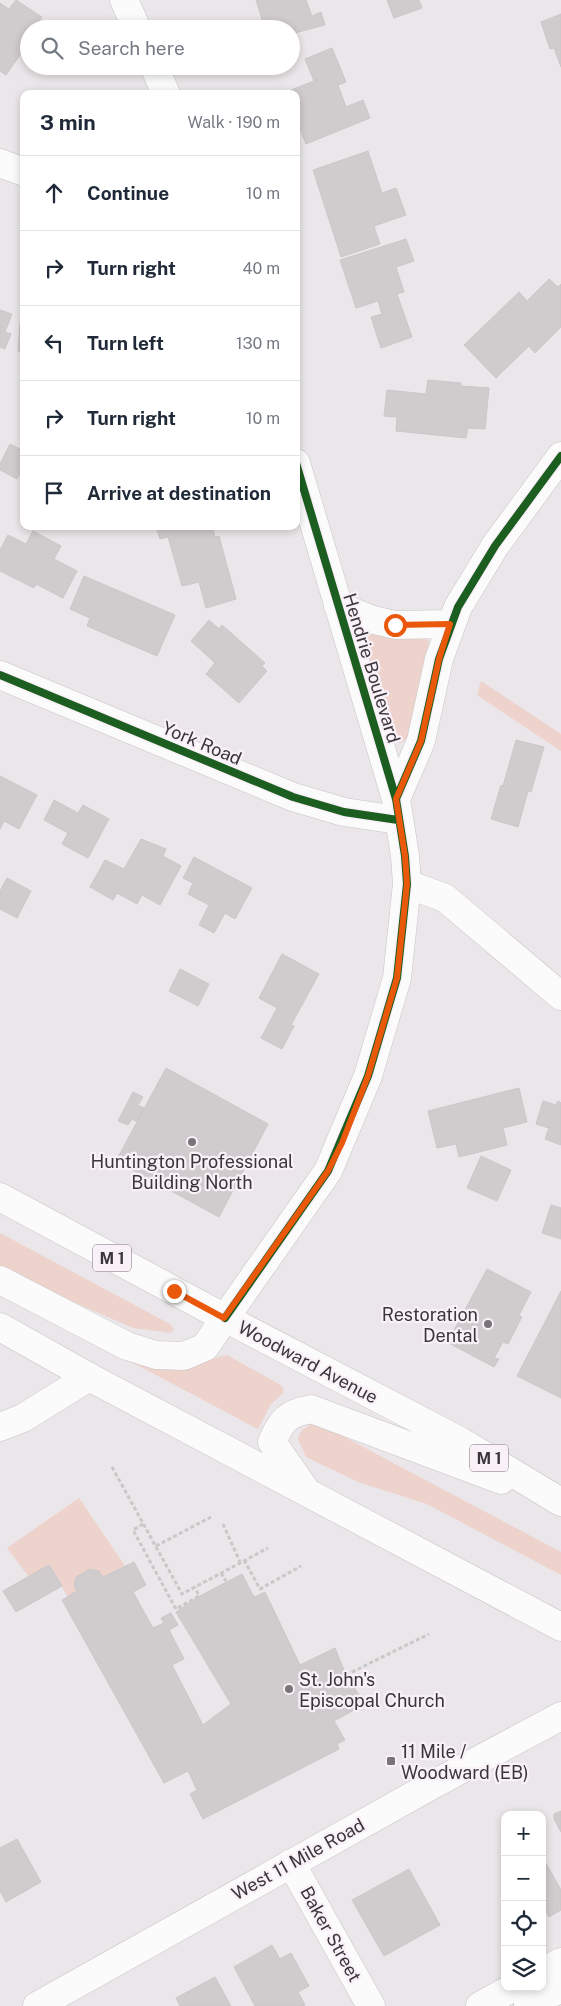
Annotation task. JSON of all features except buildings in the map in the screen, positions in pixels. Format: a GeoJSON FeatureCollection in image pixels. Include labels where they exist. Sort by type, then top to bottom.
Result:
{"type":"FeatureCollection","features":[{"type":"Feature","properties":{"kind":"main road"},"geometry":{"type":"LineString","coordinates":[[124,0],[133,20]]}},
{"type":"Feature","properties":{"kind":"main road"},"geometry":{"type":"LineString","coordinates":[[158,75],[164,90]]}},
{"type":"Feature","properties":{"kind":"main road"},"geometry":{"type":"LineString","coordinates":[[0,163],[20,170]]}},
{"type":"Feature","properties":{"kind":"main road"},"geometry":{"type":"LineString","coordinates":[[397,809],[421,741],[439,659],[450,624],[495,546],[561,456]]}},
{"type":"Feature","properties":{"kind":"main road","name":"Hendrie Boulevard"},"geometry":{"type":"LineString","coordinates":[[0,1280],[127,1346],[156,1355],[184,1356],[205,1348],[224,1318],[328,1171],[342,1143],[368,1076],[397,978],[407,884],[405,856],[397,809],[300,477]]}},
{"type":"Feature","properties":{"kind":"main road","name":"Hendrie Boulevard"},"geometry":{"type":"LineString","coordinates":[[338,606],[370,619],[395,625],[450,624]]}},
{"type":"Feature","properties":{"kind":"main road","name":"York Road"},"geometry":{"type":"LineString","coordinates":[[0,675],[293,797],[344,812],[397,809]]}},
{"type":"Feature","properties":{"kind":"main road"},"geometry":{"type":"LineString","coordinates":[[407,884],[445,898],[561,996]]}},
{"type":"Feature","properties":{"kind":"main road","name":"Woodward Avenue"},"geometry":{"type":"LineString","coordinates":[[0,1197],[224,1318],[460,1441],[561,1502]]}},
{"type":"Feature","properties":{"kind":"main road"},"geometry":{"type":"LineString","coordinates":[[0,1326],[89,1377],[561,1627]]}},
{"type":"Feature","properties":{"kind":"main road"},"geometry":{"type":"LineString","coordinates":[[0,1428],[22,1418],[89,1377]]}},
{"type":"Feature","properties":{"kind":"main road"},"geometry":{"type":"LineString","coordinates":[[307,1492],[272,1442],[282,1422],[295,1412],[310,1409],[561,1502]]}},
{"type":"Feature","properties":{"kind":"main road","name":"West 11 Mile Road"},"geometry":{"type":"LineString","coordinates":[[37,2006],[291,1863],[561,1716]]}},
{"type":"Feature","properties":{"kind":"main road","name":"Baker Street"},"geometry":{"type":"LineString","coordinates":[[291,1863],[371,2006]]}},
{"type":"Feature","properties":{"kind":"main road"},"geometry":{"type":"LineString","coordinates":[[546,1970],[561,1962]]}},
{"type":"Feature","properties":{"kind":"main road"},"geometry":{"type":"LineString","coordinates":[[528,2006],[561,1988]]}},
{"type":"Feature","properties":{"kind":"main road"},"geometry":{"type":"LineString","coordinates":[[480,2006],[507,1991]]}},
{"type":"Feature","properties":{"kind":"path"},"geometry":{"type":"LineString","coordinates":[[112,1467],[182,1594],[268,1548]]}},
{"type":"Feature","properties":{"kind":"path"},"geometry":{"type":"LineString","coordinates":[[156,1546],[211,1516]]}},
{"type":"Feature","properties":{"kind":"path"},"geometry":{"type":"LineString","coordinates":[[143,1524],[133,1530],[176,1609],[199,1596],[195,1588]]}},
{"type":"Feature","properties":{"kind":"path"},"geometry":{"type":"LineString","coordinates":[[223,1524],[240,1562]]}},
{"type":"Feature","properties":{"kind":"path"},"geometry":{"type":"LineString","coordinates":[[244,1560],[260,1590],[301,1566]]}},
{"type":"Feature","properties":{"kind":"path"},"geometry":{"type":"LineString","coordinates":[[221,1573],[226,1582]]}},
{"type":"Feature","properties":{"kind":"path"},"geometry":{"type":"LineString","coordinates":[[346,1675],[429,1634]]}},
{"type":"Feature","properties":{"kind":"shaded area"},"geometry":{"type":"Polygon","coordinates":[[[370,629],[427,637],[429,643],[408,738],[401,743],[391,739],[362,639],[363,632],[370,629]]]}},
{"type":"Feature","properties":{"kind":"shaded area"},"geometry":{"type":"Polygon","coordinates":[[[481,681],[561,734],[561,751],[477,695],[481,681]]]}},
{"type":"Feature","properties":{"kind":"shaded area"},"geometry":{"type":"Polygon","coordinates":[[[0,1233],[170,1324],[174,1329],[171,1333],[133,1328],[0,1270],[0,1233]]]}},
{"type":"Feature","properties":{"kind":"shaded area"},"geometry":{"type":"Polygon","coordinates":[[[105,1348],[191,1364],[227,1355],[279,1384],[283,1387],[283,1393],[271,1404],[258,1429],[105,1348]]]}},
{"type":"Feature","properties":{"kind":"shaded area"},"geometry":{"type":"Polygon","coordinates":[[[311,1424],[322,1425],[561,1552],[561,1575],[427,1504],[358,1482],[306,1457],[298,1439],[301,1431],[311,1424]]]}},
{"type":"Feature","properties":{"kind":"shaded area"},"geometry":{"type":"Polygon","coordinates":[[[79,1498],[125,1566],[103,1577],[99,1571],[90,1569],[77,1577],[74,1585],[77,1591],[68,1597],[49,1565],[29,1577],[7,1548],[79,1498]]]}},
{"type":"Feature","properties":{"kind":"cycle path"},"geometry":{"type":"LineString","coordinates":[[396,799],[421,741],[439,659],[458,607],[495,546],[561,456]]}},
{"type":"Feature","properties":{"kind":"cycle path"},"geometry":{"type":"LineString","coordinates":[[225,1318],[328,1171],[368,1076],[397,978],[407,884],[405,856],[396,799],[300,476]]}},
{"type":"Feature","properties":{"kind":"cycle path"},"geometry":{"type":"LineString","coordinates":[[0,675],[293,797],[344,812],[398,820]]}},
{"type":"Feature","properties":{"kind":"place","name":"Huntington Professional Building North"},"geometry":{"type":"Point","coordinates":[192,1142]}},
{"type":"Feature","properties":{"kind":"place","name":"Restoration Dental"},"geometry":{"type":"Point","coordinates":[488,1324]}},
{"type":"Feature","properties":{"kind":"place","name":"St. John's Episcopal Church"},"geometry":{"type":"Point","coordinates":[289,1689]}},
{"type":"Feature","properties":{"kind":"place","name":"11 Mile / Woodward (EB)"},"geometry":{"type":"Point","coordinates":[391,1761]}},
{"type":"Feature","properties":{"kind":"route"},"geometry":{"type":"LineString","coordinates":[[174,1291],[224,1318],[328,1171],[342,1143],[368,1076],[397,978],[407,884],[405,856],[396,799],[421,741],[439,659],[450,624],[395,625]]}}]}
